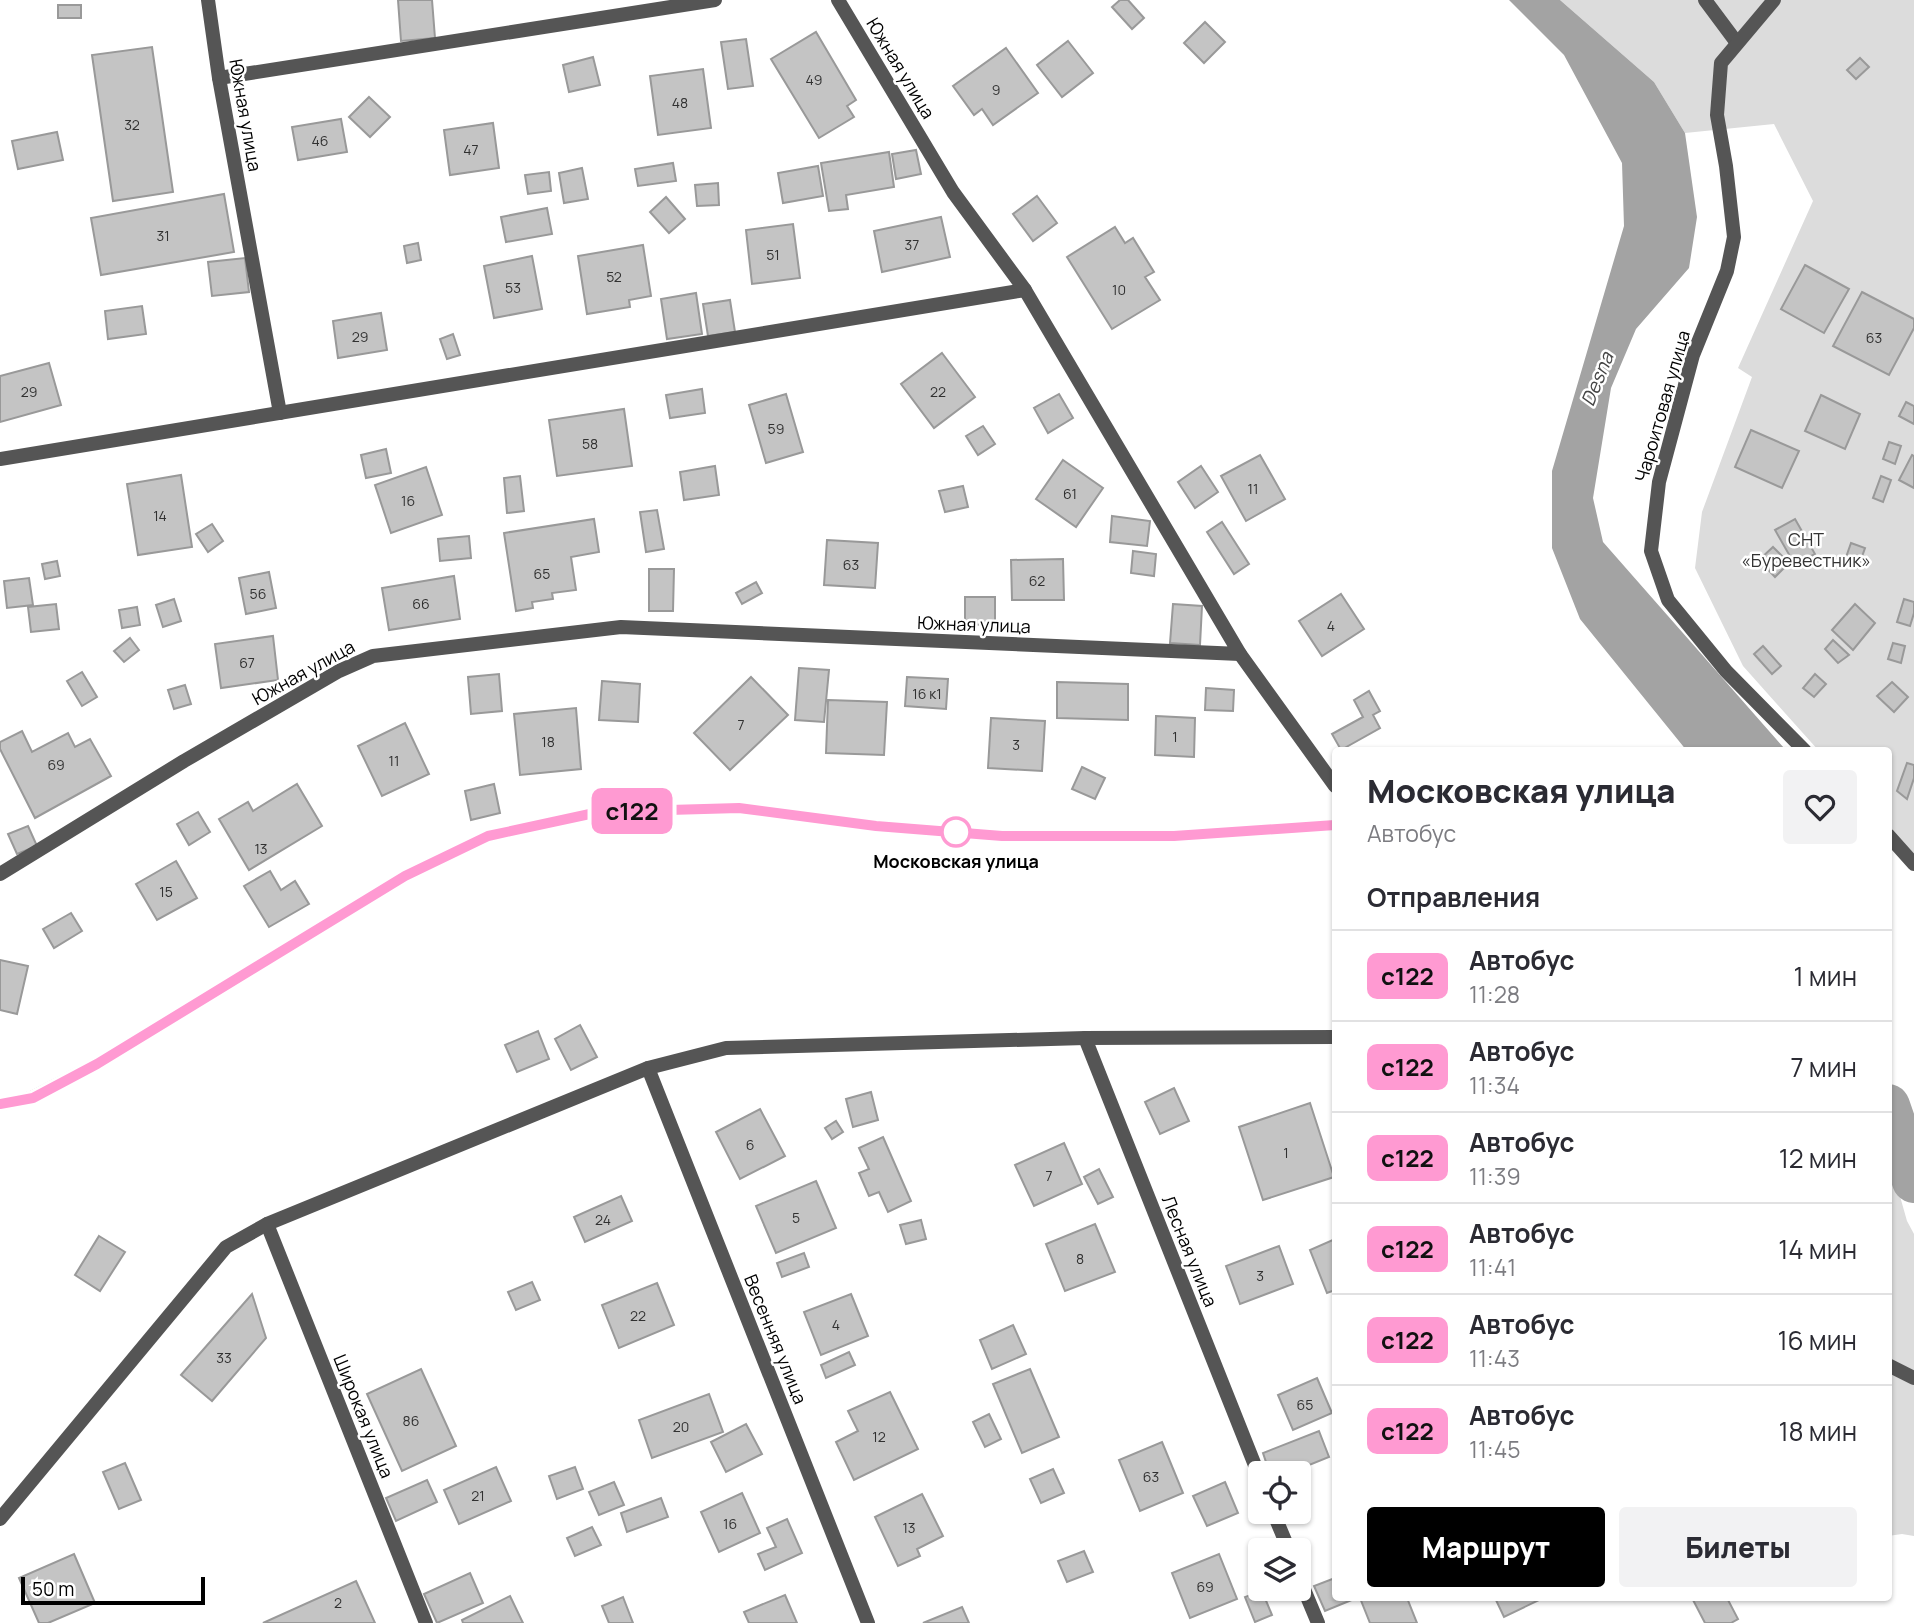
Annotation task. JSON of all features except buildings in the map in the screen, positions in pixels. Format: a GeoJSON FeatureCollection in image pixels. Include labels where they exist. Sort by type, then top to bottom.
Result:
{"type":"FeatureCollection","features":[{"type":"Feature","properties":{"kind":"street","name":"Южная улица"},"geometry":{"type":"LineString","coordinates":[[208,0],[219,78],[279,413]]}},
{"type":"Feature","properties":{"kind":"street"},"geometry":{"type":"LineString","coordinates":[[219,78],[715,0]]}},
{"type":"Feature","properties":{"kind":"street","name":"Южная улица"},"geometry":{"type":"LineString","coordinates":[[838,0],[953,192],[1025,290],[1240,654]]}},
{"type":"Feature","properties":{"kind":"street"},"geometry":{"type":"LineString","coordinates":[[1705,0],[1737,43]]}},
{"type":"Feature","properties":{"kind":"street","name":"Чароитовая улица"},"geometry":{"type":"LineString","coordinates":[[1774,0],[1721,62],[1717,115],[1734,237],[1727,271],[1693,355],[1665,457],[1659,482],[1651,551],[1668,600],[1726,671],[1801,747]]}},
{"type":"Feature","properties":{"kind":"street"},"geometry":{"type":"LineString","coordinates":[[0,459],[1025,290]]}},
{"type":"Feature","properties":{"kind":"street","name":"Южная улица"},"geometry":{"type":"LineString","coordinates":[[0,874],[184,761],[339,671],[373,656],[621,627],[1240,654]]}},
{"type":"Feature","properties":{"kind":"street"},"geometry":{"type":"LineString","coordinates":[[1240,654],[1332,782]]}},
{"type":"Feature","properties":{"kind":"street"},"geometry":{"type":"LineString","coordinates":[[0,1104],[33,1098],[97,1064],[405,876],[488,836],[599,812],[739,808],[876,826],[1002,836],[1174,836],[1332,825]]}},
{"type":"Feature","properties":{"kind":"street"},"geometry":{"type":"LineString","coordinates":[[1892,839],[1914,864]]}},
{"type":"Feature","properties":{"kind":"street"},"geometry":{"type":"LineString","coordinates":[[0,1519],[226,1247],[267,1224],[649,1068],[726,1048],[1085,1038],[1332,1037]]}},
{"type":"Feature","properties":{"kind":"street","name":"Лесная улица"},"geometry":{"type":"LineString","coordinates":[[1085,1038],[1253,1461]]}},
{"type":"Feature","properties":{"kind":"street","name":"Весенняя улица"},"geometry":{"type":"LineString","coordinates":[[649,1068],[868,1623]]}},
{"type":"Feature","properties":{"kind":"street","name":"Широкая улица"},"geometry":{"type":"LineString","coordinates":[[267,1224],[426,1623]]}},
{"type":"Feature","properties":{"kind":"street"},"geometry":{"type":"LineString","coordinates":[[1892,1367],[1914,1378]]}},
{"type":"Feature","properties":{"kind":"street"},"geometry":{"type":"LineString","coordinates":[[1309,1601],[1318,1623]]}},
{"type":"Feature","properties":{"kind":"green space","name":"СНТ «Буревестник»"},"geometry":{"type":"Polygon","coordinates":[[[1560,0],[1914,0],[1914,857],[1892,833],[1892,747],[1815,747],[1743,666],[1695,568],[1702,512],[1752,377],[1738,368],[1813,201],[1774,124],[1685,133],[1654,82],[1560,0]]]}},
{"type":"Feature","properties":{"kind":"green space"},"geometry":{"type":"Polygon","coordinates":[[[1892,1168],[1907,1221],[1914,1234],[1914,1536],[1892,1535],[1892,1168]]]}},
{"type":"Feature","properties":{"kind":"water"},"geometry":{"type":"Polygon","coordinates":[[[1509,0],[1560,0],[1654,82],[1685,133],[1697,217],[1689,268],[1636,329],[1611,388],[1593,498],[1603,542],[1783,747],[1684,747],[1580,619],[1552,548],[1552,471],[1624,226],[1622,163],[1564,55],[1509,0]]]}},
{"type":"Feature","properties":{"kind":"waterway","name":"Desna"},"geometry":{"type":"LineString","coordinates":[[1892,1118],[1914,1181]]}},
{"type":"Feature","properties":{"kind":"bus line","name":"с122"},"geometry":{"type":"LineString","coordinates":[[0,1104],[33,1098],[97,1064],[405,876],[488,836],[599,812],[739,808],[876,826],[1002,836],[1174,836],[1332,825]]}},
{"type":"Feature","properties":{"kind":"place","name":"Московская улица"},"geometry":{"type":"Point","coordinates":[956,832]}}]}
